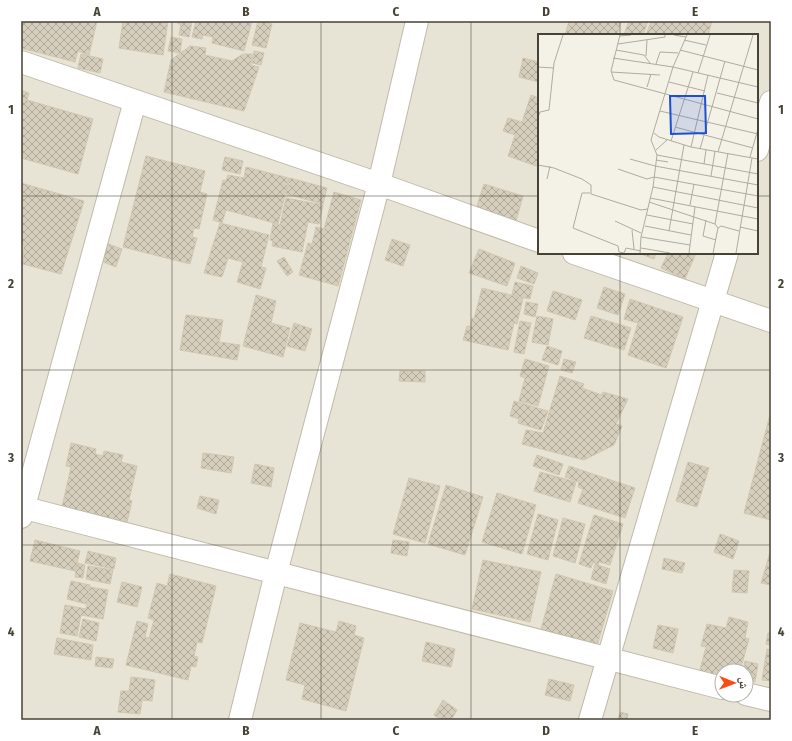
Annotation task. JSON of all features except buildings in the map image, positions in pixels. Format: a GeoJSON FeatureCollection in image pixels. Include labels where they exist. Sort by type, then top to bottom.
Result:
{"type":"FeatureCollection","features":[{"type":"Feature","properties":{"kind":"street"},"geometry":{"type":"LineString","coordinates":[[240,720],[276,573],[379,184],[417,21]]}},
{"type":"Feature","properties":{"kind":"street"},"geometry":{"type":"LineString","coordinates":[[21,62],[379,184],[538,241]]}},
{"type":"Feature","properties":{"kind":"street"},"geometry":{"type":"LineString","coordinates":[[135,101],[22,511],[276,573],[714,686]]}},
{"type":"Feature","properties":{"kind":"street"},"geometry":{"type":"LineString","coordinates":[[758,147],[771,102]]}},
{"type":"Feature","properties":{"kind":"street"},"geometry":{"type":"LineString","coordinates":[[577,254],[712,302],[771,321]]}},
{"type":"Feature","properties":{"kind":"street"},"geometry":{"type":"LineString","coordinates":[[590,720],[727,254]]}},
{"type":"Feature","properties":{"kind":"street"},"geometry":{"type":"LineString","coordinates":[[754,696],[771,700]]}},
{"type":"Feature","properties":{"kind":"shaded area"},"geometry":{"type":"Polygon","coordinates":[[[21,21],[771,21],[771,720],[21,720],[21,21]]]}}]}
